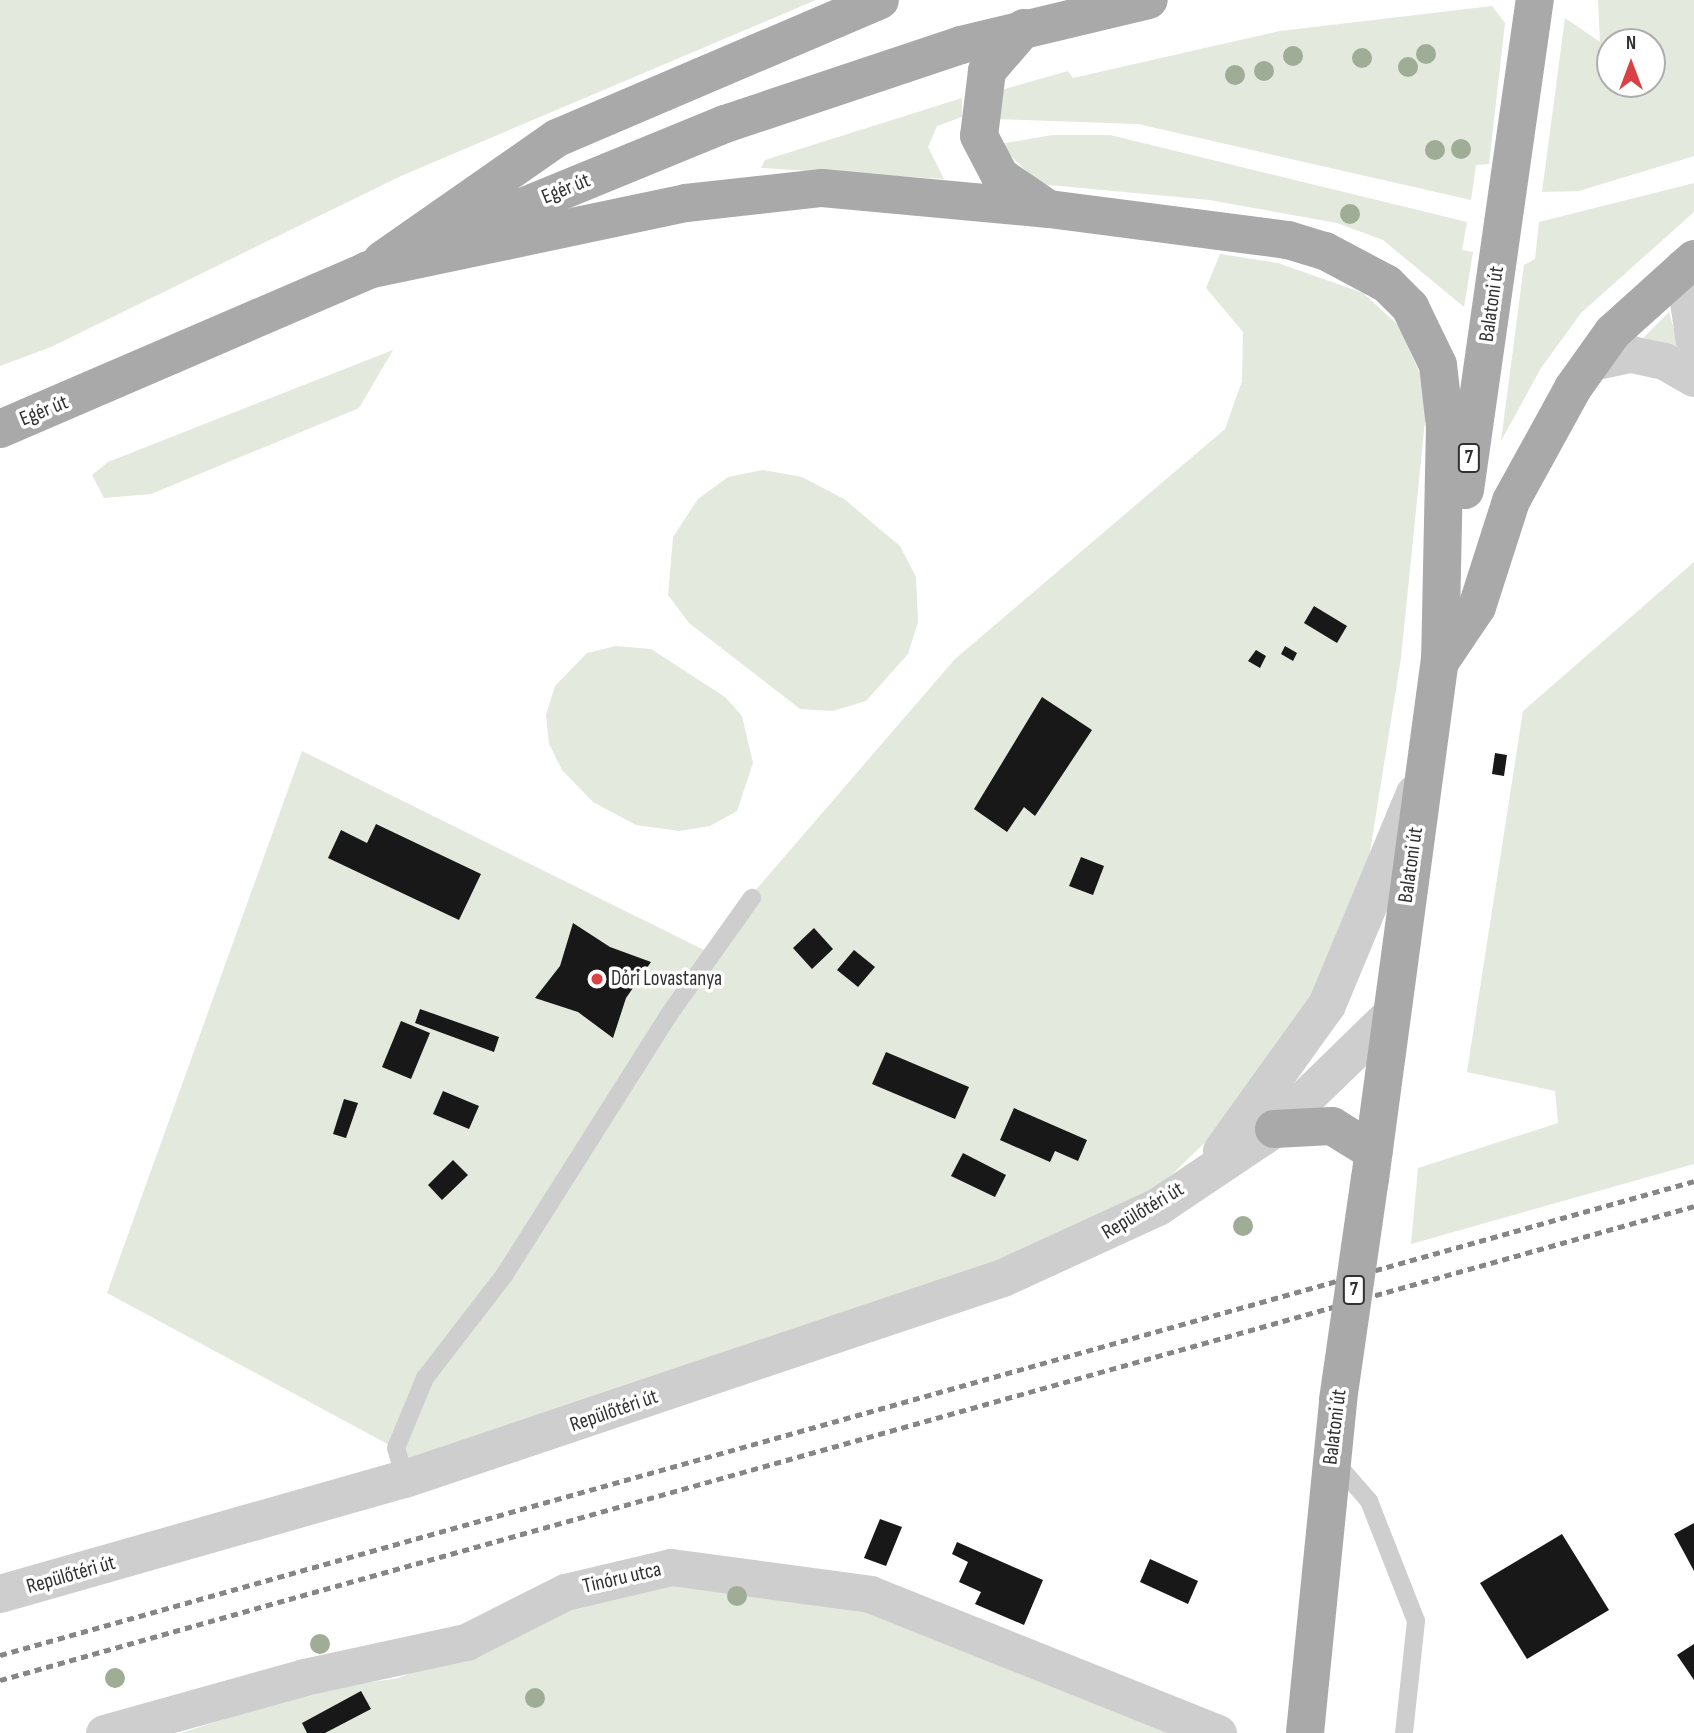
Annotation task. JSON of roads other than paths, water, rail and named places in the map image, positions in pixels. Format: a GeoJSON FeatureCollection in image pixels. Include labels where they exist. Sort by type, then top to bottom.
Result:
{"type":"FeatureCollection","features":[{"type":"Feature","properties":{"kind":"main road"},"geometry":{"type":"LineString","coordinates":[[368,270],[557,138],[880,0]]}},
{"type":"Feature","properties":{"kind":"main road","name":"Egér út"},"geometry":{"type":"LineString","coordinates":[[0,429],[368,270],[724,124],[1024,28],[1149,0]]}},
{"type":"Feature","properties":{"kind":"main road","name":"Balatoni út"},"geometry":{"type":"LineString","coordinates":[[1305,1733],[1338,1400],[1424,771],[1535,4]]}},
{"type":"Feature","properties":{"kind":"main road"},"geometry":{"type":"LineString","coordinates":[[1024,28],[987,71],[979,136],[1000,176],[1049,209]]}},
{"type":"Feature","properties":{"kind":"main road"},"geometry":{"type":"LineString","coordinates":[[368,270],[767,191],[821,188],[1049,209],[1288,240],[1357,266],[1410,307],[1438,365],[1445,426],[1440,662]]}},
{"type":"Feature","properties":{"kind":"main road"},"geometry":{"type":"LineString","coordinates":[[1440,662],[1477,607],[1532,458],[1592,362],[1688,263]]}},
{"type":"Feature","properties":{"kind":"main road"},"geometry":{"type":"LineString","coordinates":[[1274,1129],[1332,1126],[1372,1165]]}},
{"type":"Feature","properties":{"kind":"street"},"geometry":{"type":"LineString","coordinates":[[1688,263],[1694,342]]}},
{"type":"Feature","properties":{"kind":"street"},"geometry":{"type":"LineString","coordinates":[[1592,362],[1631,354],[1664,361],[1694,378]]}},
{"type":"Feature","properties":{"kind":"street","name":"Repülőtéri út"},"geometry":{"type":"LineString","coordinates":[[1205,1172],[1327,1005],[1424,771]]}},
{"type":"Feature","properties":{"kind":"street","name":"Repülőtéri út"},"geometry":{"type":"LineString","coordinates":[[0,1594],[405,1479],[1003,1278],[1106,1234],[1274,1129],[1390,1016]]}},
{"type":"Feature","properties":{"kind":"street","name":"Tinóru utca"},"geometry":{"type":"LineString","coordinates":[[104,1733],[304,1677],[466,1642],[565,1592],[671,1567],[870,1594],[1218,1733]]}},
{"type":"Feature","properties":{"kind":"lane"},"geometry":{"type":"LineString","coordinates":[[405,1479],[396,1448],[425,1378],[505,1274],[667,1016],[752,898]]}},
{"type":"Feature","properties":{"kind":"lane"},"geometry":{"type":"LineString","coordinates":[[1331,1457],[1369,1501],[1416,1621],[1404,1733]]}},
{"type":"Feature","properties":{"kind":"railway"},"geometry":{"type":"LineString","coordinates":[[0,1655],[1694,1181]]}},
{"type":"Feature","properties":{"kind":"railway"},"geometry":{"type":"LineString","coordinates":[[0,1680],[1694,1206]]}},
{"type":"Feature","properties":{"kind":"place","name":"Dóri Lovastanya"},"geometry":{"type":"Point","coordinates":[597,979]}}]}
